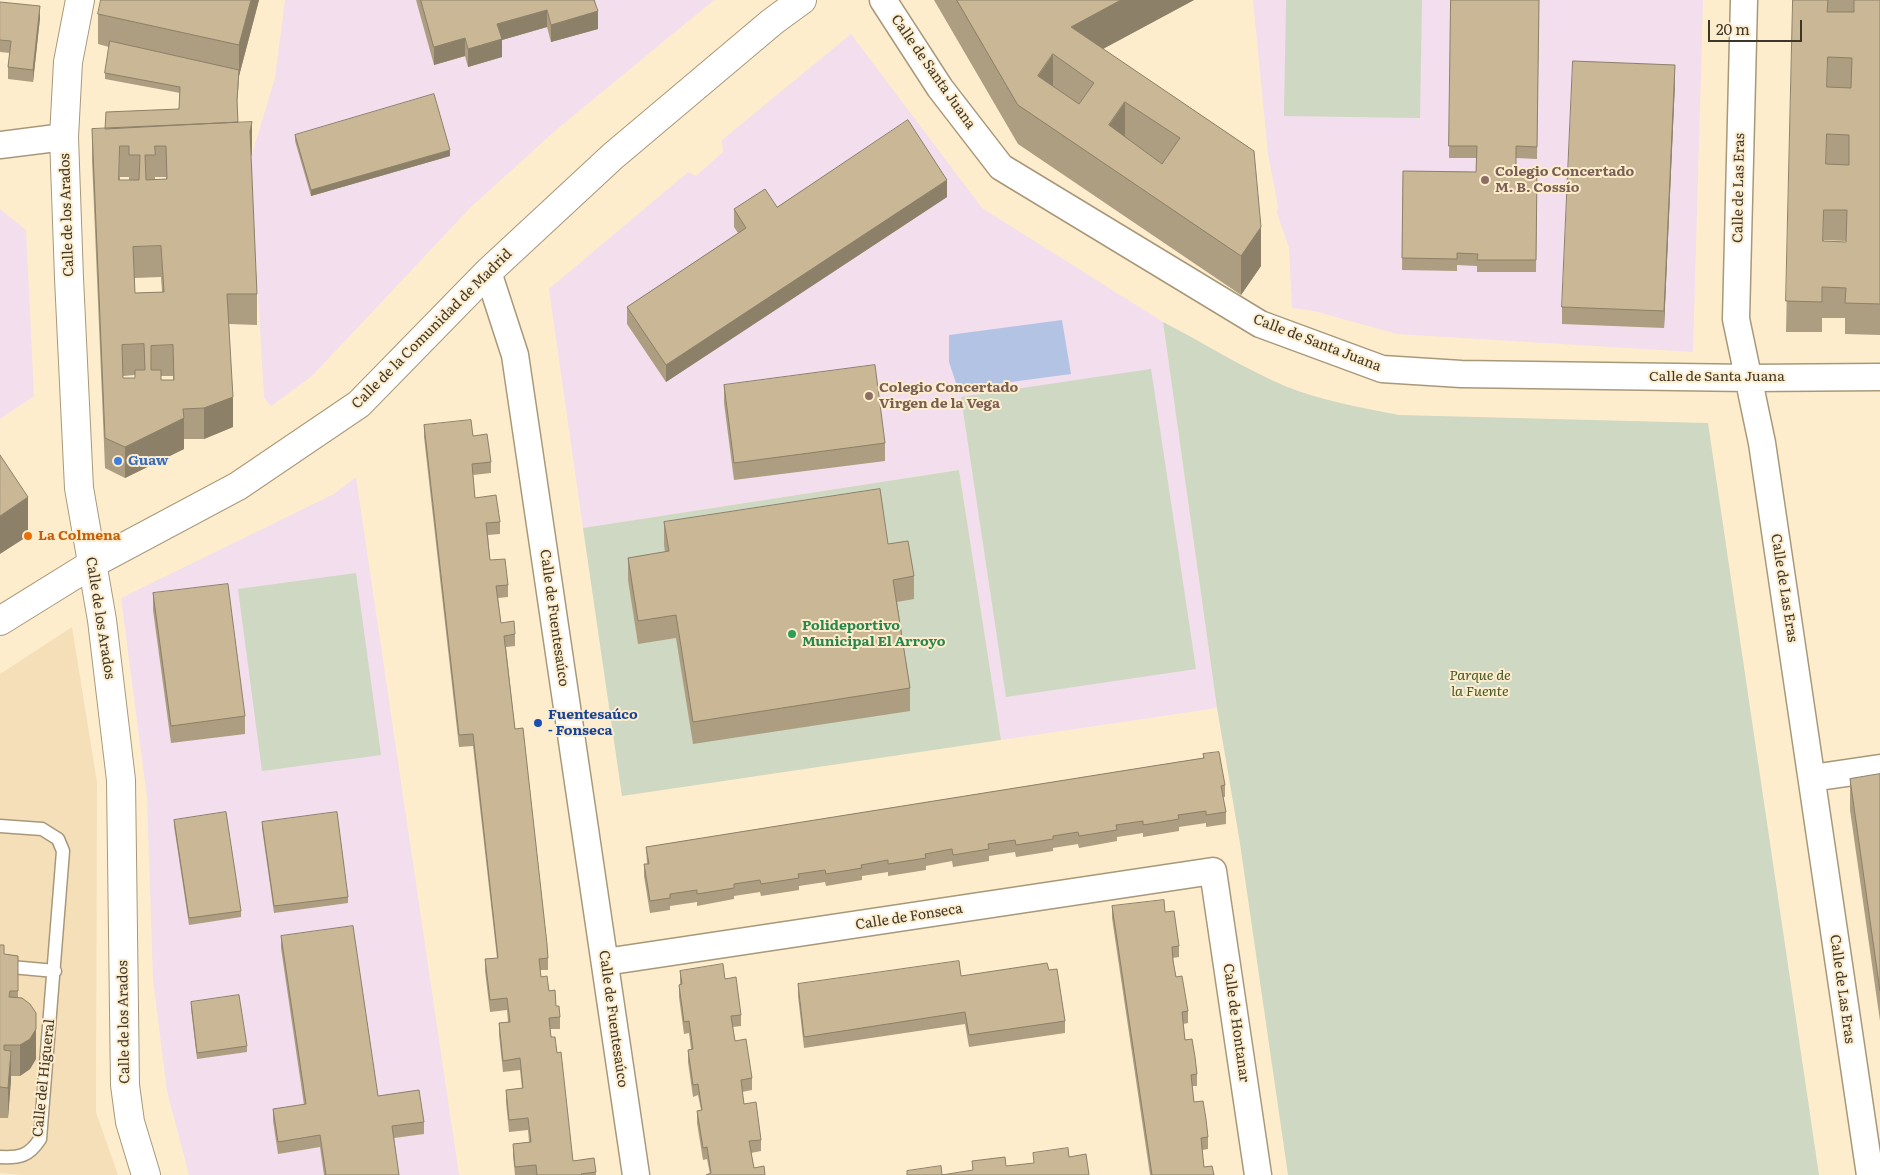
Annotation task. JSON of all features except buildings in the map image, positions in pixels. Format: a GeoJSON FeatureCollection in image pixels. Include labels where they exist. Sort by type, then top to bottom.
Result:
{"type":"FeatureCollection","features":[{"type":"Feature","properties":{"kind":"street","name":"Calle de los Arados"},"geometry":{"type":"LineString","coordinates":[[80,0],[68,62],[64,137],[79,488],[102,620],[121,780],[124,1085],[130,1122],[146,1175]]}},
{"type":"Feature","properties":{"kind":"street","name":"Calle de la Comunidad de Madrid"},"geometry":{"type":"LineString","coordinates":[[0,621],[92,564],[238,486],[359,404],[488,272],[613,156],[802,0]]}},
{"type":"Feature","properties":{"kind":"street","name":"Calle de Santa Juana"},"geometry":{"type":"LineString","coordinates":[[883,0],[940,88],[1001,167],[1260,324],[1382,369],[1461,374],[1749,378],[1880,377]]}},
{"type":"Feature","properties":{"kind":"street","name":"Calle de Las Eras"},"geometry":{"type":"LineString","coordinates":[[1744,0],[1736,319],[1762,443],[1873,1167]]}},
{"type":"Feature","properties":{"kind":"street"},"geometry":{"type":"LineString","coordinates":[[0,145],[64,137]]}},
{"type":"Feature","properties":{"kind":"street","name":"Calle de Fuentesaúco"},"geometry":{"type":"LineString","coordinates":[[488,272],[515,355],[636,1175]]}},
{"type":"Feature","properties":{"kind":"street"},"geometry":{"type":"LineString","coordinates":[[1812,778],[1880,768]]}},
{"type":"Feature","properties":{"kind":"street","name":"Calle de Fonseca"},"geometry":{"type":"LineString","coordinates":[[605,962],[1213,871]]}},
{"type":"Feature","properties":{"kind":"street","name":"Calle de Hontanar"},"geometry":{"type":"LineString","coordinates":[[1213,871],[1258,1175]]}},
{"type":"Feature","properties":{"kind":"lane","name":"Calle del Higueral"},"geometry":{"type":"LineString","coordinates":[[0,826],[42,829],[58,839],[63,851],[40,1139],[32,1151],[14,1158],[0,1157]]}},
{"type":"Feature","properties":{"kind":"lane"},"geometry":{"type":"LineString","coordinates":[[0,966],[55,970]]}},
{"type":"Feature","properties":{"kind":"shaded area"},"geometry":{"type":"Polygon","coordinates":[[[285,0],[714,0],[556,130],[471,207],[312,376],[271,406],[264,398],[252,190],[252,154],[275,78],[285,0]]]}},
{"type":"Feature","properties":{"kind":"shaded area","name":"Colegio Concertado M. B. Cossío"},"geometry":{"type":"Polygon","coordinates":[[[1253,0],[1703,0],[1693,352],[1397,334],[1314,311],[1292,308],[1289,248],[1277,213],[1278,206],[1268,154],[1253,0]]]}},
{"type":"Feature","properties":{"kind":"shaded area","name":"Colegio Concertado Virgen de la Vega"},"geometry":{"type":"Polygon","coordinates":[[[851,34],[982,208],[1163,322],[1217,708],[1001,740],[959,470],[583,528],[549,289],[688,172],[696,176],[723,152],[722,140],[851,34]]]}},
{"type":"Feature","properties":{"kind":"shaded area"},"geometry":{"type":"Polygon","coordinates":[[[0,209],[26,230],[34,396],[0,419],[0,209]]]}},
{"type":"Feature","properties":{"kind":"shaded area"},"geometry":{"type":"Polygon","coordinates":[[[356,477],[459,1175],[189,1175],[167,1091],[153,979],[147,797],[121,598],[334,494],[356,477]]]}},
{"type":"Feature","properties":{"kind":"shaded area"},"geometry":{"type":"Polygon","coordinates":[[[72,627],[97,782],[96,1112],[118,1175],[23,1175],[0,1173],[0,674],[72,627]]]}},
{"type":"Feature","properties":{"kind":"green space"},"geometry":{"type":"Polygon","coordinates":[[[1286,0],[1422,0],[1420,118],[1284,116],[1286,0]]]}},
{"type":"Feature","properties":{"kind":"green space","name":"Parque de la Fuente"},"geometry":{"type":"Polygon","coordinates":[[[1163,322],[1285,386],[1327,399],[1399,415],[1708,423],[1819,1175],[1288,1175],[1239,837],[1217,708],[1163,322]]]}},
{"type":"Feature","properties":{"kind":"green space"},"geometry":{"type":"Polygon","coordinates":[[[1151,369],[1196,669],[1006,697],[961,397],[1151,369]]]}},
{"type":"Feature","properties":{"kind":"green space","name":"Polideportivo Municipal El Arroyo"},"geometry":{"type":"Polygon","coordinates":[[[959,470],[1001,740],[622,796],[583,528],[959,470]]]}},
{"type":"Feature","properties":{"kind":"green space"},"geometry":{"type":"Polygon","coordinates":[[[356,573],[381,755],[262,771],[238,589],[356,573]]]}},
{"type":"Feature","properties":{"kind":"water"},"geometry":{"type":"Polygon","coordinates":[[[1062,320],[1071,374],[958,389],[949,362],[949,335],[1062,320]]]}},
{"type":"Feature","properties":{"kind":"place","name":"Colegio Concertado M. B. Cossío"},"geometry":{"type":"Point","coordinates":[1485,180]}},
{"type":"Feature","properties":{"kind":"place","name":"Colegio Concertado Virgen de la Vega"},"geometry":{"type":"Point","coordinates":[869,396]}},
{"type":"Feature","properties":{"kind":"place","name":"Guaw"},"geometry":{"type":"Point","coordinates":[118,461]}},
{"type":"Feature","properties":{"kind":"place","name":"La Colmena"},"geometry":{"type":"Point","coordinates":[28,536]}},
{"type":"Feature","properties":{"kind":"place","name":"Polideportivo Municipal El Arroyo"},"geometry":{"type":"Point","coordinates":[792,634]}},
{"type":"Feature","properties":{"kind":"place","name":"Fuentesaúco - Fonseca"},"geometry":{"type":"Point","coordinates":[538,723]}}]}
